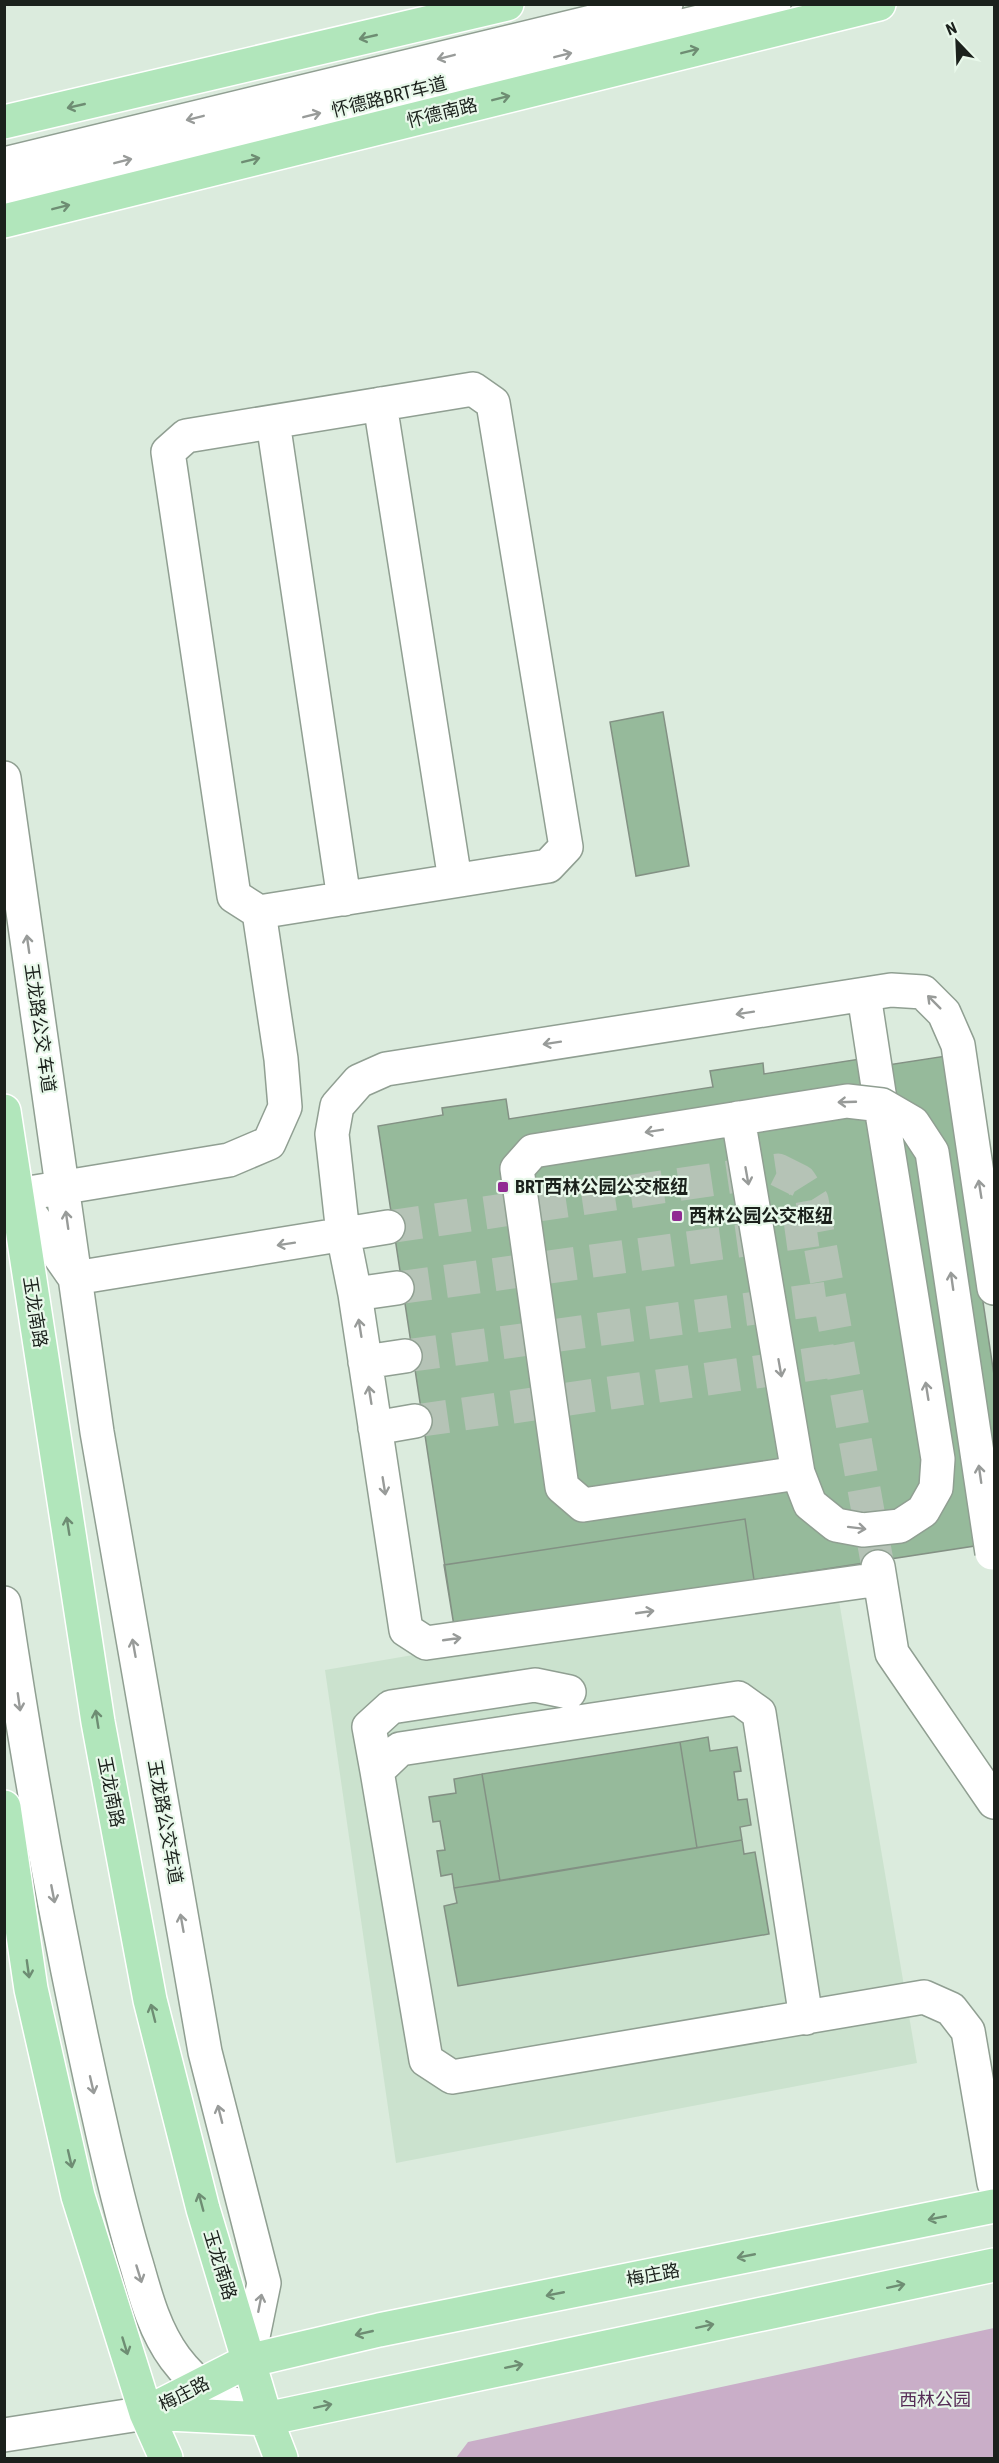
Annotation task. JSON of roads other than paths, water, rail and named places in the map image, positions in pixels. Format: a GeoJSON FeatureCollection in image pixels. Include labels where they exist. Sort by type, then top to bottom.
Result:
{"type":"FeatureCollection","features":[{"type":"Feature","properties":{"kind":"main road"},"geometry":{"type":"LineString","coordinates":[[4,122],[507,4]]}},
{"type":"Feature","properties":{"kind":"main road","name":"怀德南路"},"geometry":{"type":"LineString","coordinates":[[4,221],[879,4]]}},
{"type":"Feature","properties":{"kind":"main road","name":"玉龙南路"},"geometry":{"type":"LineString","coordinates":[[4,1111],[98,1722],[150,2000],[203,2209],[266,2419],[281,2458]]}},
{"type":"Feature","properties":{"kind":"main road"},"geometry":{"type":"LineString","coordinates":[[4,1807],[31,1989],[78,2196],[146,2413],[166,2458]]}},
{"type":"Feature","properties":{"kind":"main road","name":"梅庄路"},"geometry":{"type":"LineString","coordinates":[[146,2413],[248,2361],[391,2327],[994,2206]]}},
{"type":"Feature","properties":{"kind":"main road","name":"梅庄路"},"geometry":{"type":"LineString","coordinates":[[146,2413],[266,2419],[994,2265]]}},
{"type":"Feature","properties":{"kind":"street","name":"怀德路BRT车道"},"geometry":{"type":"LineString","coordinates":[[4,164],[666,4]]}},
{"type":"Feature","properties":{"kind":"street","name":"怀德路BRT车道"},"geometry":{"type":"LineString","coordinates":[[4,189],[774,4]]}},
{"type":"Feature","properties":{"kind":"street"},"geometry":{"type":"LineString","coordinates":[[473,389],[493,403],[566,847],[548,866],[259,912],[234,896],[168,452],[186,436],[380,404],[473,389]]}},
{"type":"Feature","properties":{"kind":"street"},"geometry":{"type":"LineString","coordinates":[[380,404],[455,880]]}},
{"type":"Feature","properties":{"kind":"street"},"geometry":{"type":"LineString","coordinates":[[273,422],[344,899]]}},
{"type":"Feature","properties":{"kind":"street","name":"玉龙路公交 车道"},"geometry":{"type":"LineString","coordinates":[[4,778],[75,1278]]}},
{"type":"Feature","properties":{"kind":"street"},"geometry":{"type":"LineString","coordinates":[[259,912],[281,1059],[285,1107],[269,1143],[229,1160],[17,1195],[75,1278],[388,1227]]}},
{"type":"Feature","properties":{"kind":"street"},"geometry":{"type":"LineString","coordinates":[[994,1288],[958,1045],[944,1013],[923,992],[891,990],[386,1069],[360,1081],[337,1106],[332,1134],[344,1234],[406,1630],[426,1643],[879,1573],[892,1653],[994,1802]]}},
{"type":"Feature","properties":{"kind":"street"},"geometry":{"type":"LineString","coordinates":[[738,1118],[798,1473],[810,1504],[836,1525],[862,1530],[900,1526],[924,1511],[936,1488],[939,1459],[864,994]]}},
{"type":"Feature","properties":{"kind":"street"},"geometry":{"type":"LineString","coordinates":[[798,1473],[583,1505],[562,1487],[517,1169],[533,1151],[847,1101],[882,1105],[913,1123],[932,1152],[993,1561]]}},
{"type":"Feature","properties":{"kind":"street","name":"玉龙路公交车道"},"geometry":{"type":"LineString","coordinates":[[75,1278],[99,1444],[205,2052],[264,2283],[248,2361]]}},
{"type":"Feature","properties":{"kind":"street"},"geometry":{"type":"LineString","coordinates":[[355,1294],[397,1288]]}},
{"type":"Feature","properties":{"kind":"street"},"geometry":{"type":"LineString","coordinates":[[365,1362],[405,1356]]}},
{"type":"Feature","properties":{"kind":"street"},"geometry":{"type":"LineString","coordinates":[[375,1428],[416,1421]]}},
{"type":"Feature","properties":{"kind":"street"},"geometry":{"type":"LineString","coordinates":[[4,1603],[26,1744],[77,2020],[120,2212],[152,2316],[175,2357],[200,2386],[212,2395],[266,2419]]}},
{"type":"Feature","properties":{"kind":"street"},"geometry":{"type":"LineString","coordinates":[[569,1692],[535,1685],[390,1707],[369,1727],[426,2060],[452,2077],[924,1997],[951,2009],[968,2031],[994,2183]]}},
{"type":"Feature","properties":{"kind":"street"},"geometry":{"type":"LineString","coordinates":[[377,1771],[400,1749],[738,1698],[759,1713],[806,2018]]}},
{"type":"Feature","properties":{"kind":"street"},"geometry":{"type":"LineString","coordinates":[[4,2434],[146,2413]]}},
{"type":"Feature","properties":{"kind":"tunnel"},"geometry":{"type":"LineString","coordinates":[[388,1227],[778,1170],[800,1181],[812,1200],[878,1567]]}},
{"type":"Feature","properties":{"kind":"tunnel"},"geometry":{"type":"LineString","coordinates":[[397,1288],[817,1230]]}},
{"type":"Feature","properties":{"kind":"tunnel"},"geometry":{"type":"LineString","coordinates":[[405,1356],[829,1298]]}},
{"type":"Feature","properties":{"kind":"tunnel"},"geometry":{"type":"LineString","coordinates":[[415,1421],[840,1360]]}},
{"type":"Feature","properties":{"kind":"place","name":"BRT西林公园公交枢纽"},"geometry":{"type":"Point","coordinates":[503,1187]}},
{"type":"Feature","properties":{"kind":"place","name":"西林公园公交枢纽"},"geometry":{"type":"Point","coordinates":[677,1216]}},
{"type":"Feature","properties":{"kind":"park label","name":"西林公园"},"geometry":{"type":"Point","coordinates":[935,2400]}}]}
